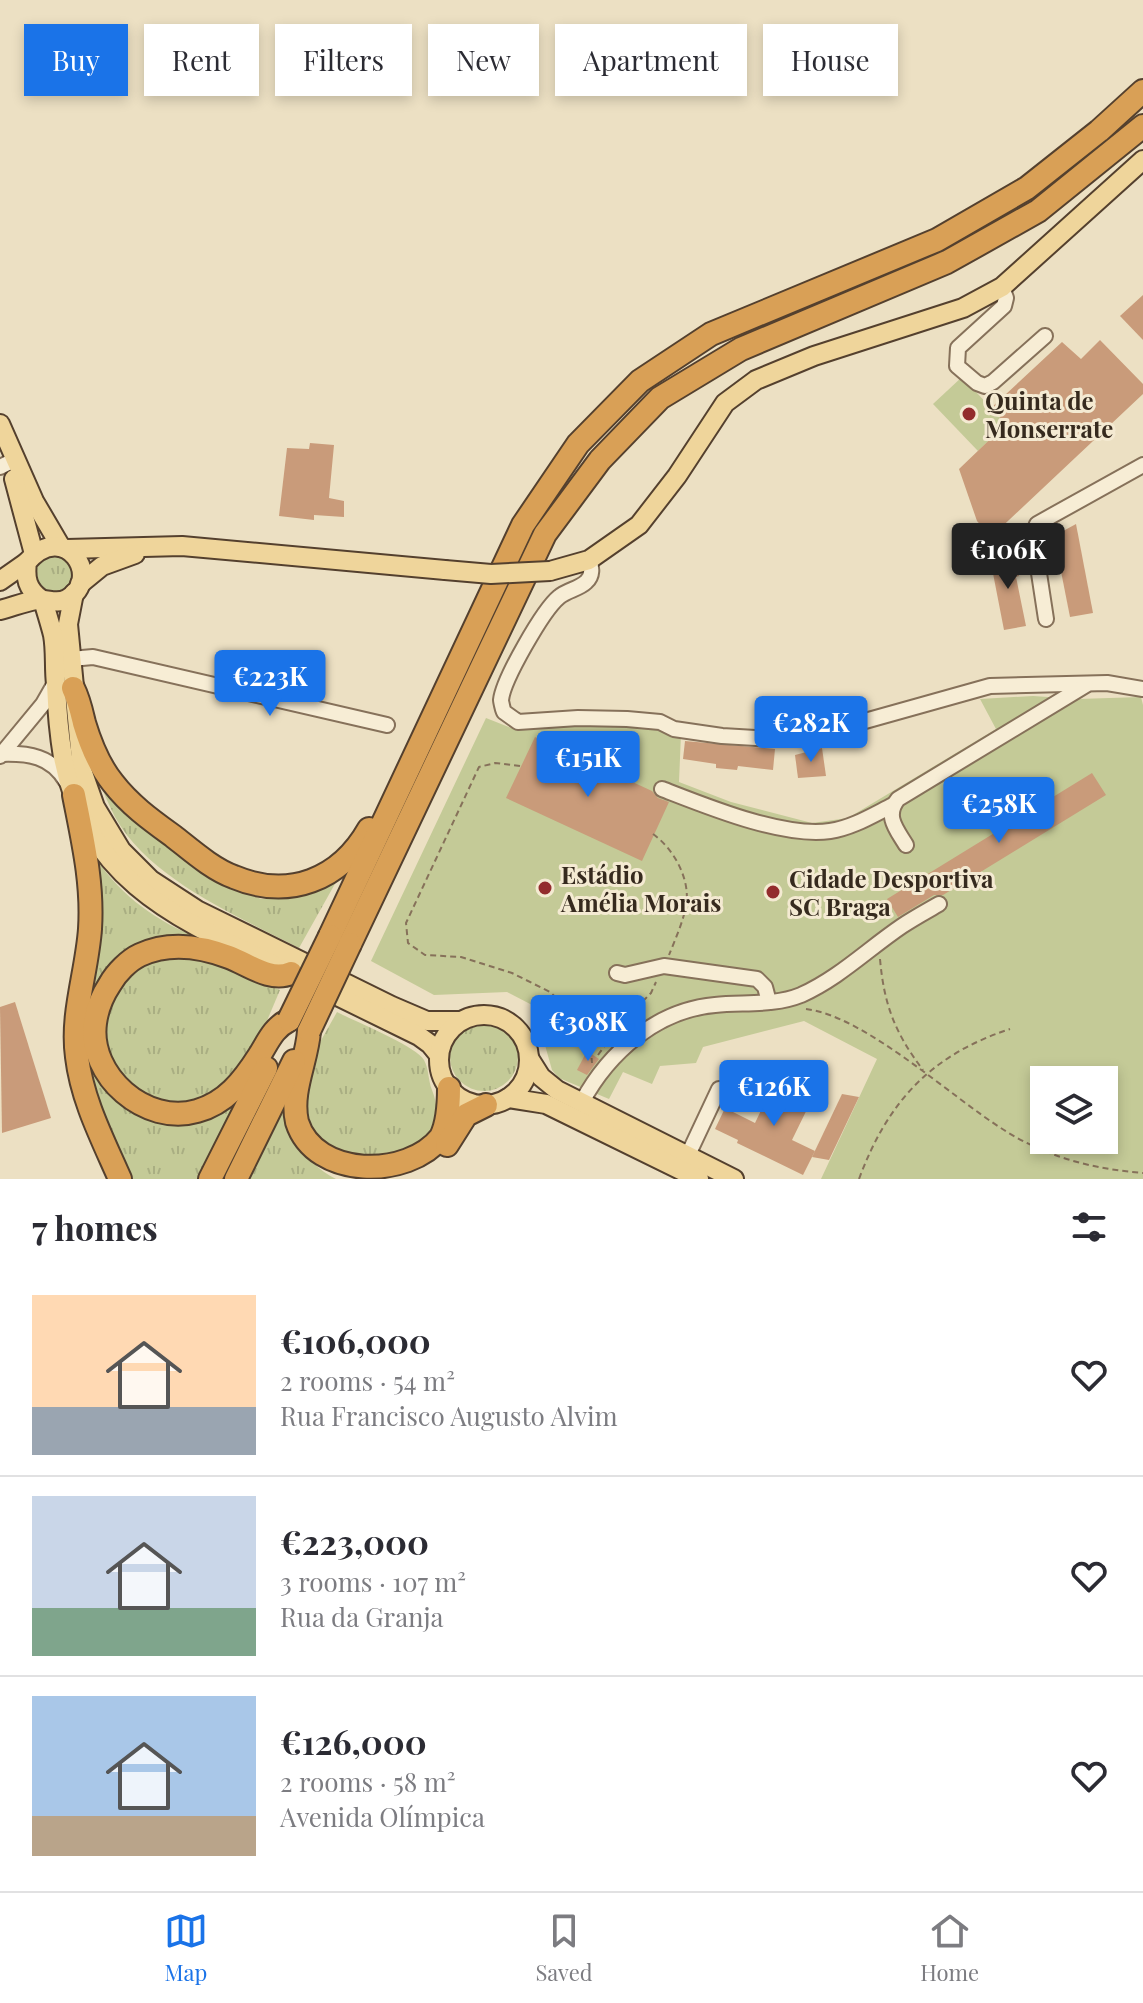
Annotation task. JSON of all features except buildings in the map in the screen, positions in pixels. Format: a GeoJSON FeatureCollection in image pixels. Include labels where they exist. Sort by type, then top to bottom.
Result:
{"type":"FeatureCollection","features":[{"type":"Feature","properties":{"kind":"highway"},"geometry":{"type":"LineString","coordinates":[[340,940],[441,694],[523,525],[578,444],[640,381],[711,334],[937,240],[1027,188],[1099,131],[1143,91]]}},
{"type":"Feature","properties":{"kind":"highway"},"geometry":{"type":"LineString","coordinates":[[236,1179],[299,1026],[340,940],[545,534],[600,460],[660,398],[741,349],[947,262],[999,233],[1038,211],[1143,126]]}},
{"type":"Feature","properties":{"kind":"highway"},"geometry":{"type":"LineString","coordinates":[[64,685],[79,699],[92,747],[112,782],[137,809],[230,876],[258,886],[283,888],[306,884],[333,871],[362,841],[427,711],[441,694]]}},
{"type":"Feature","properties":{"kind":"highway"},"geometry":{"type":"LineString","coordinates":[[74,795],[88,864],[91,900],[90,934],[76,1025],[77,1057],[85,1096],[120,1179]]}},
{"type":"Feature","properties":{"kind":"highway"},"geometry":{"type":"LineString","coordinates":[[291,973],[283,977],[271,976],[193,947],[164,947],[138,956],[115,975],[101,999],[94,1025],[98,1053],[111,1080],[130,1098],[149,1109],[171,1114],[195,1112],[219,1103],[241,1083],[271,1034],[280,1025],[299,1026]]}},
{"type":"Feature","properties":{"kind":"highway"},"geometry":{"type":"LineString","coordinates":[[299,1026],[295,1102],[297,1122],[305,1141],[317,1157],[345,1175],[379,1178],[407,1170],[422,1161],[443,1134],[449,1088]]}},
{"type":"Feature","properties":{"kind":"highway"},"geometry":{"type":"LineString","coordinates":[[210,1179],[299,1026]]}},
{"type":"Feature","properties":{"kind":"highway"},"geometry":{"type":"LineString","coordinates":[[418,1179],[437,1161],[466,1115],[486,1105]]}},
{"type":"Feature","properties":{"kind":"main road"},"geometry":{"type":"LineString","coordinates":[[0,581],[46,547],[161,547],[269,553],[491,574],[550,571],[589,560],[639,525],[677,476],[725,403],[756,380],[814,356],[963,308],[1002,287],[1143,160]]}},
{"type":"Feature","properties":{"kind":"main road"},"geometry":{"type":"LineString","coordinates":[[0,425],[5,464],[30,558],[27,581],[34,594],[58,602],[102,566],[161,547]]}},
{"type":"Feature","properties":{"kind":"main road"},"geometry":{"type":"LineString","coordinates":[[0,425],[34,501],[64,548],[78,559],[81,568],[68,624],[71,659],[64,685],[64,758],[84,821],[110,861],[159,906],[211,935],[419,1036],[439,1055]]}},
{"type":"Feature","properties":{"kind":"main road"},"geometry":{"type":"LineString","coordinates":[[0,610],[42,599]]}},
{"type":"Feature","properties":{"kind":"main road"},"geometry":{"type":"LineString","coordinates":[[42,599],[82,770],[95,807],[121,850],[151,880],[197,910],[427,1021],[460,1021],[480,1014],[501,1017],[524,1038],[529,1058],[541,1077],[557,1090],[734,1179]]}},
{"type":"Feature","properties":{"kind":"main road"},"geometry":{"type":"LineString","coordinates":[[460,1021],[445,1036],[439,1055],[440,1069],[449,1088],[462,1099],[486,1105],[508,1098],[526,1077],[529,1058]]}},
{"type":"Feature","properties":{"kind":"main road"},"geometry":{"type":"LineString","coordinates":[[508,1098],[546,1104],[698,1179]]}},
{"type":"Feature","properties":{"kind":"street"},"geometry":{"type":"LineString","coordinates":[[1002,287],[1006,298],[1004,306],[958,348],[955,357],[957,366],[985,386],[1045,336]]}},
{"type":"Feature","properties":{"kind":"street"},"geometry":{"type":"LineString","coordinates":[[1046,619],[1033,534],[1037,524],[1143,465]]}},
{"type":"Feature","properties":{"kind":"street"},"geometry":{"type":"LineString","coordinates":[[589,560],[592,569],[590,577],[585,584],[560,596],[542,616],[506,686],[501,700],[504,712],[518,722],[627,719],[660,722],[674,729],[722,736],[773,739],[840,728],[990,686],[1107,683],[1143,689]]}},
{"type":"Feature","properties":{"kind":"street"},"geometry":{"type":"LineString","coordinates":[[71,659],[93,657],[387,725]]}},
{"type":"Feature","properties":{"kind":"street"},"geometry":{"type":"LineString","coordinates":[[662,789],[724,813],[800,831],[830,831],[851,825],[893,805],[903,795],[1090,683]]}},
{"type":"Feature","properties":{"kind":"street"},"geometry":{"type":"LineString","coordinates":[[0,754],[43,704],[64,685]]}},
{"type":"Feature","properties":{"kind":"street"},"geometry":{"type":"LineString","coordinates":[[0,754],[24,753],[45,759],[58,769],[74,795]]}},
{"type":"Feature","properties":{"kind":"street"},"geometry":{"type":"LineString","coordinates":[[893,805],[891,821],[906,845]]}},
{"type":"Feature","properties":{"kind":"street"},"geometry":{"type":"LineString","coordinates":[[582,1102],[596,1078],[632,1039],[658,1022],[687,1009],[796,997],[827,983],[878,944],[939,904]]}},
{"type":"Feature","properties":{"kind":"street"},"geometry":{"type":"LineString","coordinates":[[617,973],[625,975],[664,966],[757,979],[765,987],[769,1002]]}},
{"type":"Feature","properties":{"kind":"street"},"geometry":{"type":"LineString","coordinates":[[698,1179],[688,1155],[719,1089]]}},
{"type":"Feature","properties":{"kind":"street"},"geometry":{"type":"LineString","coordinates":[[616,1141],[630,1141],[664,1157],[677,1159],[688,1155]]}},
{"type":"Feature","properties":{"kind":"street"},"geometry":{"type":"LineString","coordinates":[[616,1141],[627,1153],[680,1179]]}},
{"type":"Feature","properties":{"kind":"path"},"geometry":{"type":"LineString","coordinates":[[520,766],[495,763],[479,767],[406,923],[408,943],[425,955],[461,957],[512,973],[550,992],[589,1028],[592,1063],[623,1021],[651,993],[687,904],[682,875],[673,853],[653,834]]}},
{"type":"Feature","properties":{"kind":"path"},"geometry":{"type":"LineString","coordinates":[[878,944],[884,997],[895,1028],[926,1074]]}},
{"type":"Feature","properties":{"kind":"path"},"geometry":{"type":"LineString","coordinates":[[803,1009],[850,1024],[1005,1131],[1036,1148],[1072,1162],[1143,1173]]}},
{"type":"Feature","properties":{"kind":"path"},"geometry":{"type":"LineString","coordinates":[[859,1179],[889,1114],[926,1074],[957,1050],[1010,1029]]}},
{"type":"Feature","properties":{"kind":"green space","name":"Quinta de Monserrate"},"geometry":{"type":"Polygon","coordinates":[[[962,377],[1006,424],[978,451],[933,404],[962,377]]]}},
{"type":"Feature","properties":{"kind":"green space"},"geometry":{"type":"Polygon","coordinates":[[[46,554],[66,554],[76,579],[62,593],[45,590],[36,581],[36,569],[46,554]]]}},
{"type":"Feature","properties":{"kind":"green space","name":"Cidade Desportiva SC Braga"},"geometry":{"type":"Polygon","coordinates":[[[1141,697],[1143,1179],[821,1179],[877,1059],[804,1021],[703,1047],[696,1063],[660,1066],[652,1084],[623,1072],[609,1099],[559,1078],[552,1070],[534,1006],[507,992],[434,995],[371,961],[486,718],[511,728],[562,722],[633,722],[681,734],[679,782],[731,802],[812,823],[848,818],[996,729],[980,699],[1141,697]]]}},
{"type":"Feature","properties":{"kind":"green space"},"geometry":{"type":"Polygon","coordinates":[[[97,777],[221,882],[261,899],[304,896],[336,882],[299,948],[197,894],[150,860],[115,817],[97,777]]]}},
{"type":"Feature","properties":{"kind":"green space"},"geometry":{"type":"Polygon","coordinates":[[[92,853],[112,879],[148,912],[192,935],[190,941],[130,955],[107,968],[92,997],[86,1042],[155,1119],[243,1090],[197,1179],[126,1179],[83,1062],[92,853]]]}},
{"type":"Feature","properties":{"kind":"green space"},"geometry":{"type":"Polygon","coordinates":[[[169,954],[195,956],[280,990],[258,1042],[222,1089],[193,1103],[172,1105],[132,1089],[106,1054],[105,1005],[116,985],[139,965],[169,954]]]}},
{"type":"Feature","properties":{"kind":"green space"},"geometry":{"type":"Polygon","coordinates":[[[337,1012],[409,1048],[426,1063],[436,1104],[433,1126],[420,1144],[390,1168],[320,1149],[303,1110],[315,1051],[337,1012]]]}},
{"type":"Feature","properties":{"kind":"green space"},"geometry":{"type":"Polygon","coordinates":[[[484,1023],[508,1033],[518,1057],[508,1081],[484,1091],[460,1081],[450,1057],[460,1033],[484,1023]]]}},
{"type":"Feature","properties":{"kind":"green space"},"geometry":{"type":"Polygon","coordinates":[[[286,1100],[301,1146],[314,1164],[336,1179],[247,1179],[286,1100]]]}},
{"type":"Feature","properties":{"kind":"place","name":"Quinta de Monserrate"},"geometry":{"type":"Point","coordinates":[969,414]}},
{"type":"Feature","properties":{"kind":"place","name":"Estádio Amélia Morais"},"geometry":{"type":"Point","coordinates":[545,888]}},
{"type":"Feature","properties":{"kind":"place","name":"Cidade Desportiva SC Braga"},"geometry":{"type":"Point","coordinates":[773,892]}}]}
